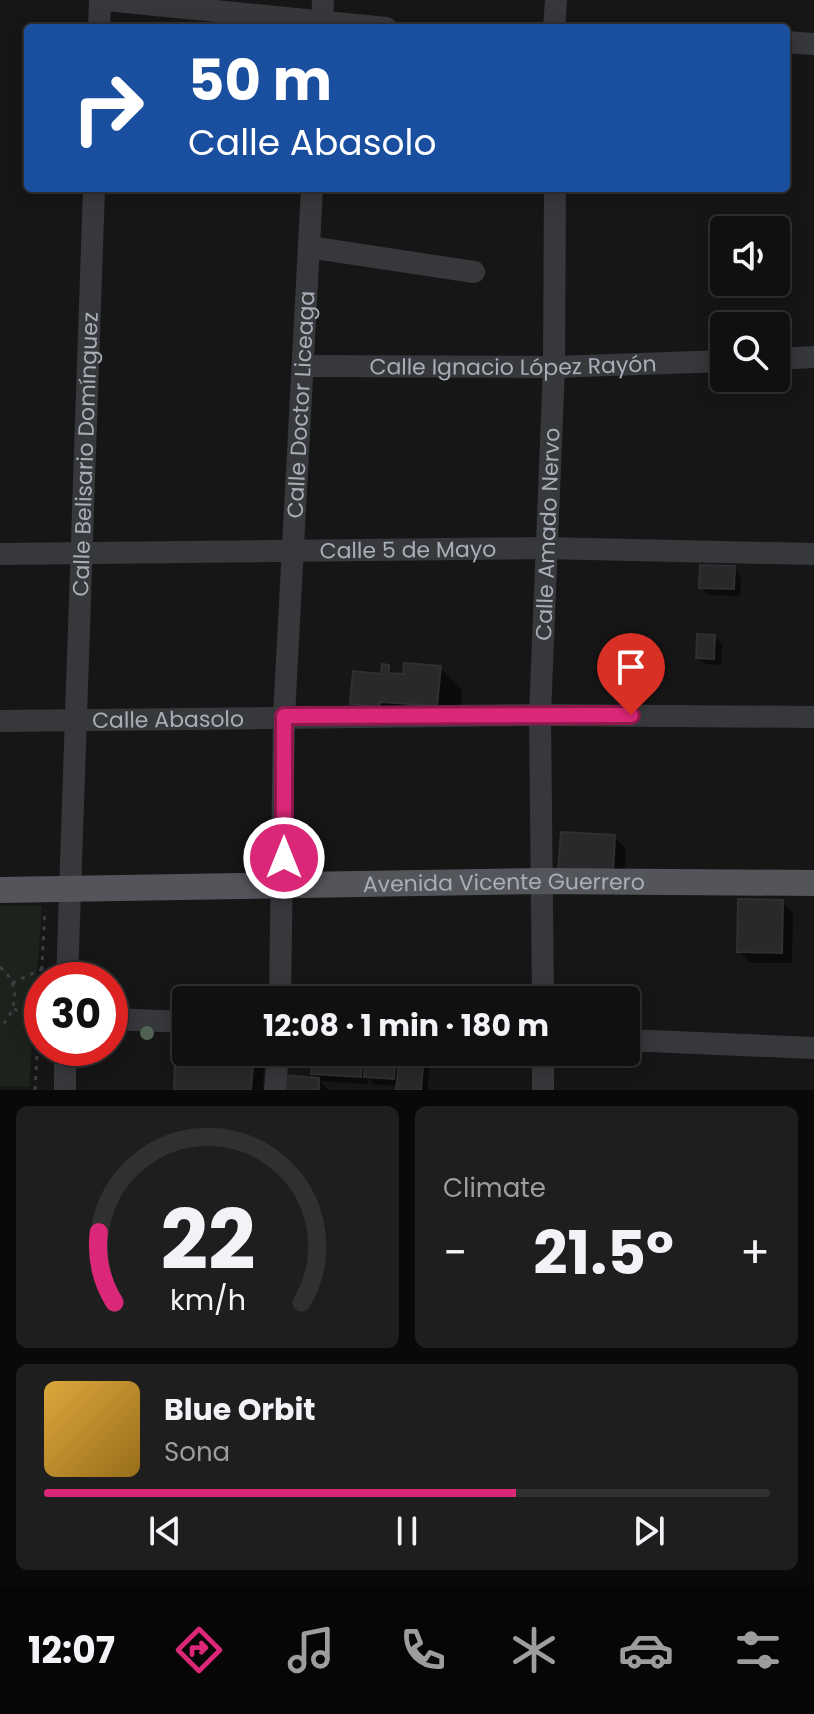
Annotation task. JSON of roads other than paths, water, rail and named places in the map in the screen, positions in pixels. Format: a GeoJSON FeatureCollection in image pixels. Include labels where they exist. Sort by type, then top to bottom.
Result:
{"type":"FeatureCollection","features":[{"type":"Feature","properties":{"kind":"main road","name":"Avenida Vicente Guerrero"},"geometry":{"type":"LineString","coordinates":[[0,890],[544,881],[814,883]]}},
{"type":"Feature","properties":{"kind":"street"},"geometry":{"type":"LineString","coordinates":[[99,24],[102,0],[305,24]]}},
{"type":"Feature","properties":{"kind":"street"},"geometry":{"type":"LineString","coordinates":[[322,24],[323,0]]}},
{"type":"Feature","properties":{"kind":"street"},"geometry":{"type":"LineString","coordinates":[[554,24],[556,0]]}},
{"type":"Feature","properties":{"kind":"street"},"geometry":{"type":"LineString","coordinates":[[790,42],[814,44]]}},
{"type":"Feature","properties":{"kind":"street","name":"Calle Belisario Domínguez"},"geometry":{"type":"LineString","coordinates":[[68,962],[94,192]]}},
{"type":"Feature","properties":{"kind":"street","name":"Calle Doctor Liceaga"},"geometry":{"type":"LineString","coordinates":[[280,986],[284,716],[312,192]]}},
{"type":"Feature","properties":{"kind":"street","name":"Calle Amado Nervo"},"geometry":{"type":"LineString","coordinates":[[543,986],[540,715],[544,548],[554,367],[555,192]]}},
{"type":"Feature","properties":{"kind":"street"},"geometry":{"type":"LineString","coordinates":[[309,247],[474,272]]}},
{"type":"Feature","properties":{"kind":"street"},"geometry":{"type":"LineString","coordinates":[[790,358],[814,357]]}},
{"type":"Feature","properties":{"kind":"street","name":"Calle Ignacio López Rayón"},"geometry":{"type":"LineString","coordinates":[[303,366],[554,367],[710,361]]}},
{"type":"Feature","properties":{"kind":"street","name":"Calle 5 de Mayo"},"geometry":{"type":"LineString","coordinates":[[0,554],[544,548],[814,554]]}},
{"type":"Feature","properties":{"kind":"street","name":"Calle Abasolo"},"geometry":{"type":"LineString","coordinates":[[0,721],[284,716],[814,717]]}},
{"type":"Feature","properties":{"kind":"street"},"geometry":{"type":"LineString","coordinates":[[128,1020],[172,1021]]}},
{"type":"Feature","properties":{"kind":"street"},"geometry":{"type":"LineString","coordinates":[[640,1041],[814,1048]]}},
{"type":"Feature","properties":{"kind":"street"},"geometry":{"type":"LineString","coordinates":[[65,1066],[65,1090]]}},
{"type":"Feature","properties":{"kind":"street"},"geometry":{"type":"LineString","coordinates":[[275,1090],[277,1066]]}},
{"type":"Feature","properties":{"kind":"street"},"geometry":{"type":"LineString","coordinates":[[543,1066],[543,1090]]}}]}
